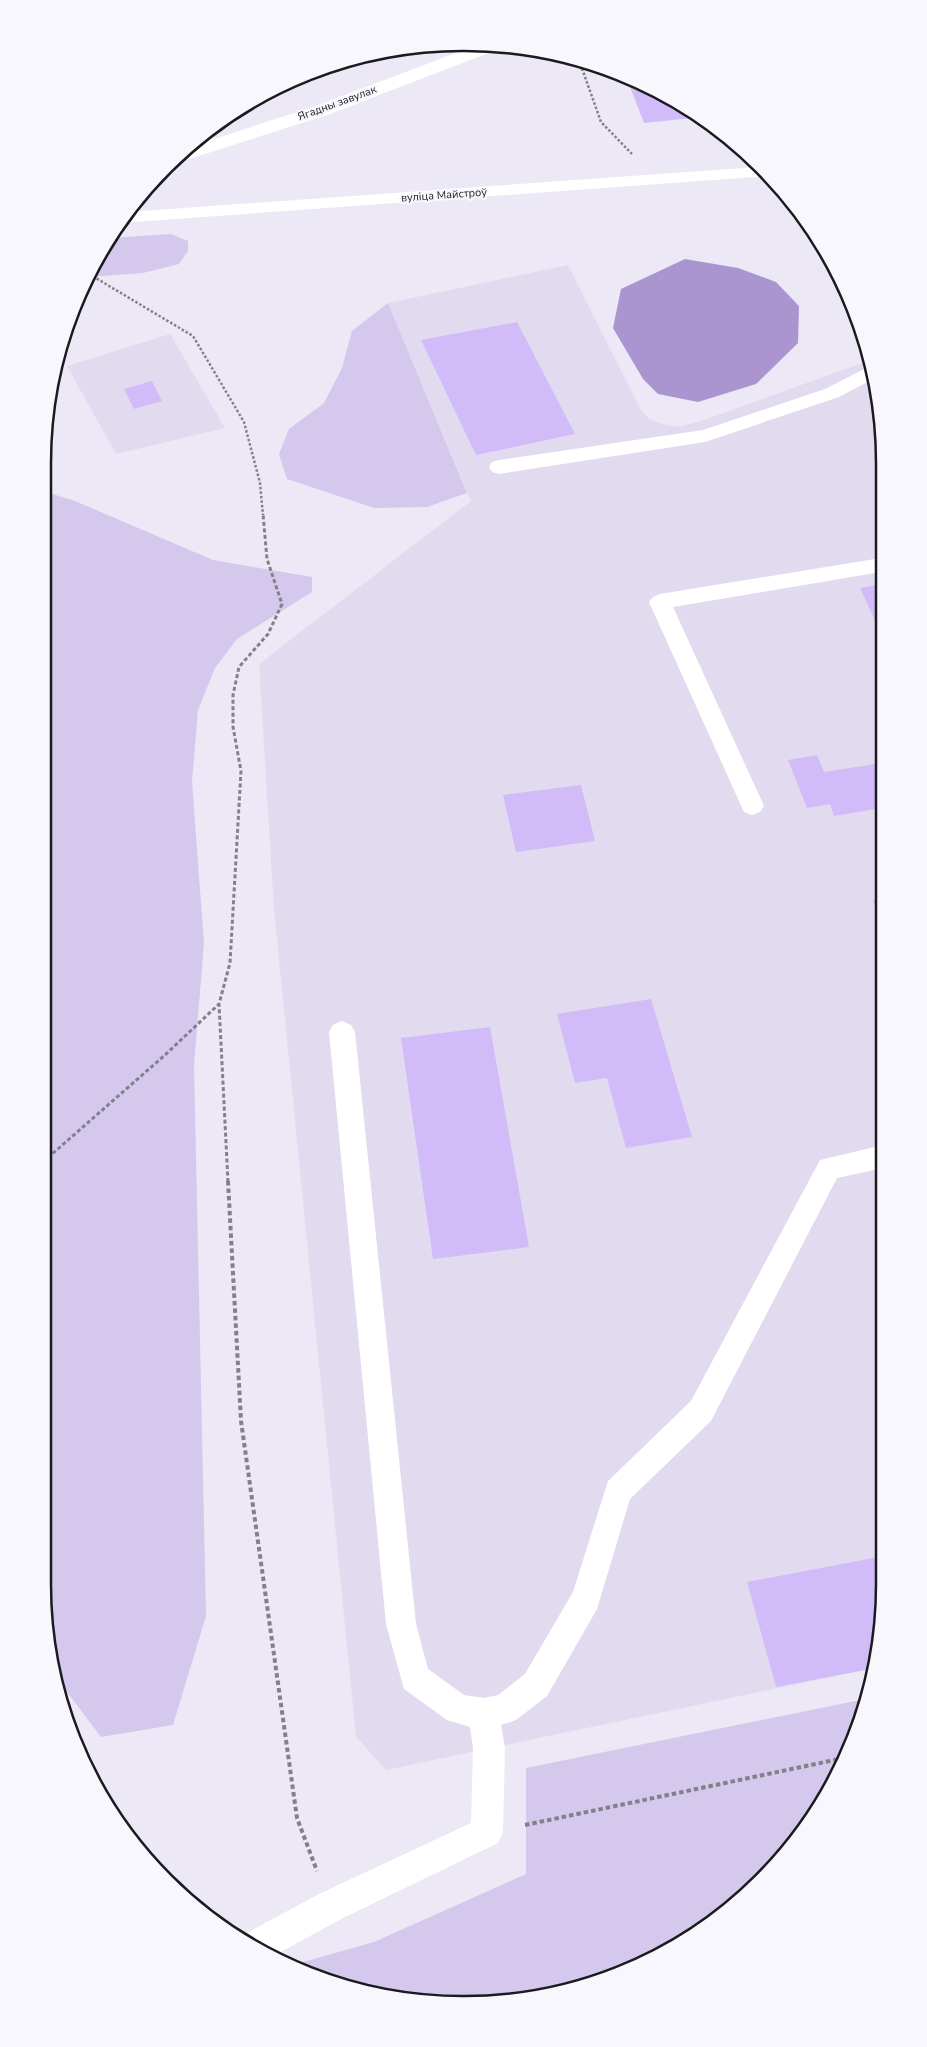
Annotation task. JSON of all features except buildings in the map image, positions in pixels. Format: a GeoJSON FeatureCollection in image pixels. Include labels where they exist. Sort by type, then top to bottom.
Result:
{"type":"FeatureCollection","features":[{"type":"Feature","properties":{"kind":"street","name":"Ягадны завулак"},"geometry":{"type":"LineString","coordinates":[[196,151],[320,111],[476,51]]}},
{"type":"Feature","properties":{"kind":"street","name":"вуліца Майстроў"},"geometry":{"type":"LineString","coordinates":[[133,217],[756,173]]}},
{"type":"Feature","properties":{"kind":"lane"},"geometry":{"type":"LineString","coordinates":[[499,467],[705,436],[832,393],[866,375]]}},
{"type":"Feature","properties":{"kind":"lane"},"geometry":{"type":"LineString","coordinates":[[752,806],[660,602],[876,566]]}},
{"type":"Feature","properties":{"kind":"lane"},"geometry":{"type":"LineString","coordinates":[[342,1032],[400,1624],[415,1678],[458,1710],[484,1714],[504,1709],[536,1685],[586,1598],[618,1491],[701,1411],[829,1168],[876,1158]]}},
{"type":"Feature","properties":{"kind":"lane"},"geometry":{"type":"LineString","coordinates":[[262,1943],[330,1906],[487,1832],[488,1748],[484,1714]]}},
{"type":"Feature","properties":{"kind":"path"},"geometry":{"type":"LineString","coordinates":[[582,69],[601,122],[657,180]]}},
{"type":"Feature","properties":{"kind":"path"},"geometry":{"type":"LineString","coordinates":[[96,278],[193,336],[244,422],[260,483],[267,559],[282,604],[268,634],[239,667],[233,695],[234,727],[241,771],[230,963],[219,1004],[241,1421],[297,1818],[330,1906]]}},
{"type":"Feature","properties":{"kind":"path"},"geometry":{"type":"LineString","coordinates":[[51,1154],[165,1055],[219,1004]]}},
{"type":"Feature","properties":{"kind":"path"},"geometry":{"type":"LineString","coordinates":[[487,1832],[836,1760]]}},
{"type":"Feature","properties":{"kind":"shaded area"},"geometry":{"type":"Polygon","coordinates":[[[171,234],[188,241],[188,251],[179,264],[143,273],[96,276],[119,237],[171,234]]]}},
{"type":"Feature","properties":{"kind":"shaded area"},"geometry":{"type":"Polygon","coordinates":[[[685,259],[738,268],[776,282],[799,306],[798,343],[756,384],[698,402],[658,394],[643,379],[613,328],[621,289],[685,259]]]}},
{"type":"Feature","properties":{"kind":"shaded area"},"geometry":{"type":"Polygon","coordinates":[[[568,265],[641,410],[650,419],[662,424],[679,427],[704,420],[863,363],[872,410],[876,464],[876,1584],[875,1610],[867,1670],[386,1770],[356,1737],[274,909],[259,664],[471,501],[388,303],[568,265]]]}},
{"type":"Feature","properties":{"kind":"shaded area"},"geometry":{"type":"Polygon","coordinates":[[[388,303],[467,493],[427,507],[374,508],[287,479],[279,454],[289,429],[324,403],[342,368],[352,331],[388,303]]]}},
{"type":"Feature","properties":{"kind":"shaded area"},"geometry":{"type":"Polygon","coordinates":[[[170,334],[225,428],[116,454],[67,366],[170,334]]]}},
{"type":"Feature","properties":{"kind":"shaded area"},"geometry":{"type":"Polygon","coordinates":[[[51,494],[75,501],[213,560],[312,577],[312,592],[237,639],[215,668],[198,710],[192,782],[204,943],[194,1065],[206,1616],[173,1725],[101,1737],[65,1689],[59,1664],[52,1610],[51,494]]]}},
{"type":"Feature","properties":{"kind":"shaded area"},"geometry":{"type":"Polygon","coordinates":[[[859,1700],[844,1741],[821,1790],[791,1834],[755,1875],[714,1911],[670,1941],[646,1953],[596,1974],[570,1982],[517,1992],[464,1996],[437,1995],[383,1988],[331,1974],[302,1962],[374,1942],[526,1874],[526,1768],[859,1700]]]}}]}
